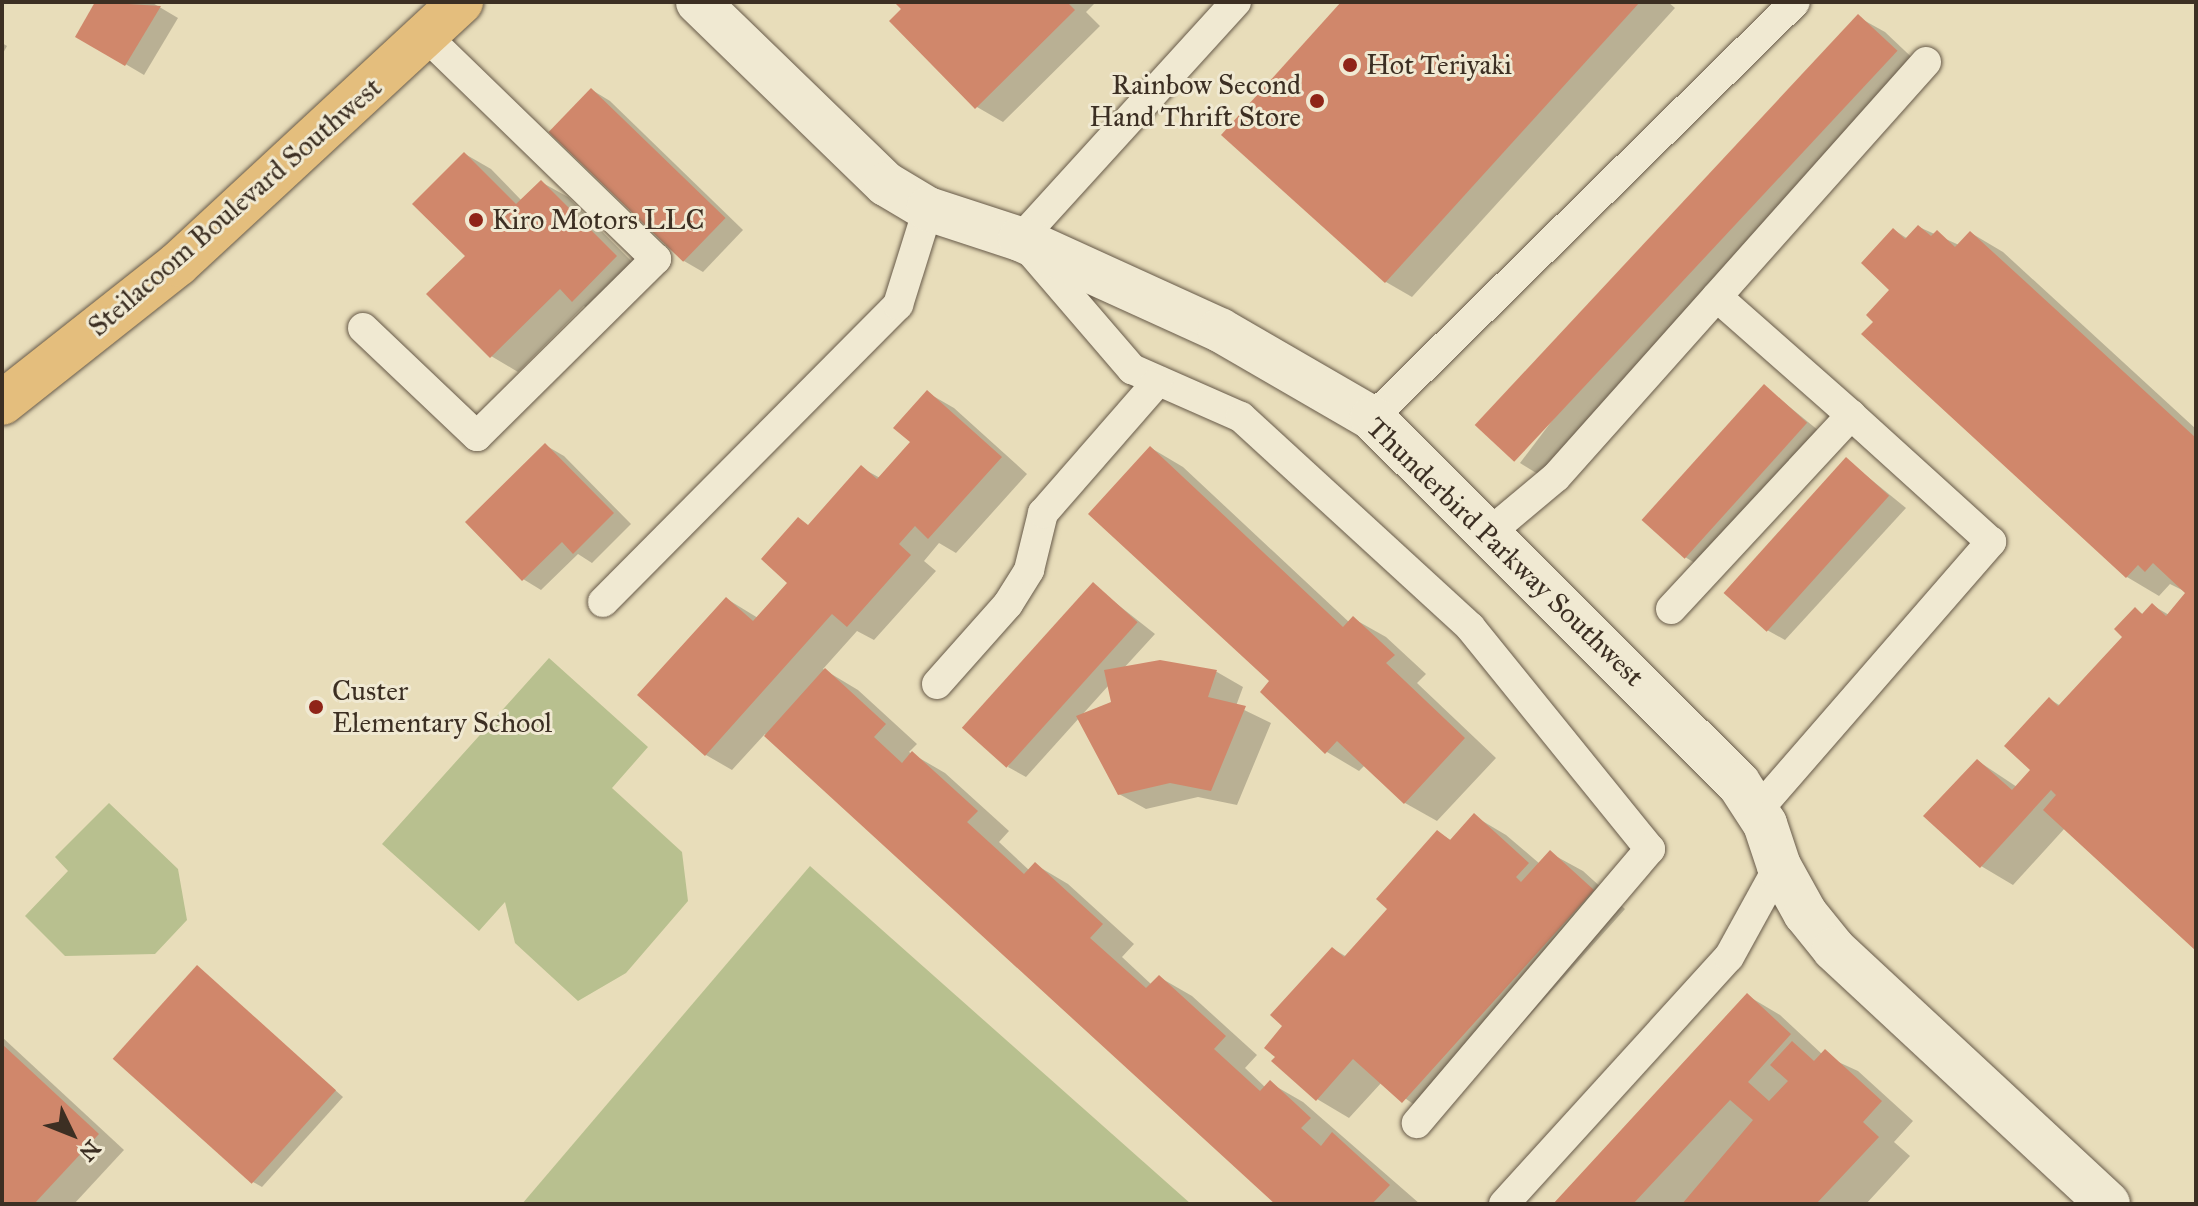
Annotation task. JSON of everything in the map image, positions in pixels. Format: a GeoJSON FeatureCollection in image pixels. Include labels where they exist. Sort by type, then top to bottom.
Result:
{"type":"FeatureCollection","features":[{"type":"Feature","properties":{"kind":"main road","name":"Steilacoom Boulevard Southwest"},"geometry":{"type":"LineString","coordinates":[[2,403],[178,264],[461,2]]}},
{"type":"Feature","properties":{"kind":"street","name":"Thunderbird Parkway Southwest"},"geometry":{"type":"LineString","coordinates":[[698,2],[834,139],[886,184],[928,209],[1020,239],[1220,330],[1372,418],[1709,749],[1757,811],[1779,866],[1805,913],[1834,949],[2108,1204]]}},
{"type":"Feature","properties":{"kind":"lane"},"geometry":{"type":"LineString","coordinates":[[1236,2],[1020,239],[1132,369],[1241,417],[1470,627],[1650,849],[1417,1123]]}},
{"type":"Feature","properties":{"kind":"lane"},"geometry":{"type":"LineString","coordinates":[[1372,418],[1795,2]]}},
{"type":"Feature","properties":{"kind":"lane"},"geometry":{"type":"LineString","coordinates":[[363,328],[477,436],[656,259],[426,36]]}},
{"type":"Feature","properties":{"kind":"lane"},"geometry":{"type":"LineString","coordinates":[[1489,533],[1556,477],[1926,62]]}},
{"type":"Feature","properties":{"kind":"lane"},"geometry":{"type":"LineString","coordinates":[[603,602],[898,305],[928,209]]}},
{"type":"Feature","properties":{"kind":"lane"},"geometry":{"type":"LineString","coordinates":[[1717,297],[1991,542],[1757,811]]}},
{"type":"Feature","properties":{"kind":"lane"},"geometry":{"type":"LineString","coordinates":[[937,684],[1008,604],[1029,570],[1043,513],[1158,381]]}},
{"type":"Feature","properties":{"kind":"lane"},"geometry":{"type":"LineString","coordinates":[[1671,609],[1851,415]]}},
{"type":"Feature","properties":{"kind":"lane"},"geometry":{"type":"LineString","coordinates":[[1504,1204],[1729,957],[1779,866]]}},
{"type":"Feature","properties":{"kind":"green space"},"geometry":{"type":"Polygon","coordinates":[[[549,658],[648,747],[612,788],[682,852],[688,901],[626,973],[578,1001],[515,943],[505,902],[479,931],[382,844],[549,658]]]}},
{"type":"Feature","properties":{"kind":"green space"},"geometry":{"type":"Polygon","coordinates":[[[109,803],[178,869],[187,920],[155,954],[65,956],[25,916],[68,871],[55,857],[109,803]]]}},
{"type":"Feature","properties":{"kind":"green space"},"geometry":{"type":"Polygon","coordinates":[[[810,866],[1191,1204],[522,1204],[810,866]]]}},
{"type":"Feature","properties":{"kind":"building"},"geometry":{"type":"Polygon","coordinates":[[[95,2],[161,6],[125,66],[75,37],[95,2]]]}},
{"type":"Feature","properties":{"kind":"building"},"geometry":{"type":"Polygon","coordinates":[[[894,2],[1067,2],[1075,10],[975,109],[889,21],[901,9],[894,2]]]}},
{"type":"Feature","properties":{"kind":"building"},"geometry":{"type":"Polygon","coordinates":[[[1341,2],[1640,2],[1385,283],[1221,135],[1341,2]]]}},
{"type":"Feature","properties":{"kind":"building"},"geometry":{"type":"Polygon","coordinates":[[[1858,14],[1897,51],[1514,462],[1475,425],[1858,14]]]}},
{"type":"Feature","properties":{"kind":"building"},"geometry":{"type":"Polygon","coordinates":[[[591,88],[726,218],[683,262],[549,132],[591,88]]]}},
{"type":"Feature","properties":{"kind":"building"},"geometry":{"type":"Polygon","coordinates":[[[464,152],[516,204],[541,180],[617,256],[572,302],[560,289],[490,358],[426,294],[465,256],[412,204],[464,152]]]}},
{"type":"Feature","properties":{"kind":"building"},"geometry":{"type":"Polygon","coordinates":[[[1918,225],[1931,236],[1937,230],[1955,247],[1970,231],[2196,438],[2196,951],[2043,810],[2056,795],[2051,790],[1980,868],[1923,816],[1977,759],[2012,790],[2030,770],[2004,746],[2049,697],[2058,706],[2122,637],[2114,629],[2135,607],[2142,614],[2152,603],[2166,616],[2185,593],[2153,563],[2145,572],[2138,565],[2126,578],[1861,334],[1873,322],[1866,315],[1889,290],[1861,263],[1893,228],[1905,239],[1918,225]]]}},
{"type":"Feature","properties":{"kind":"building"},"geometry":{"type":"Polygon","coordinates":[[[1764,384],[1807,423],[1685,559],[1642,520],[1764,384]]]}},
{"type":"Feature","properties":{"kind":"building"},"geometry":{"type":"Polygon","coordinates":[[[927,390],[1002,457],[928,539],[915,526],[899,544],[911,555],[847,627],[832,614],[705,756],[637,695],[726,597],[753,621],[787,583],[761,559],[798,517],[808,525],[861,465],[877,479],[910,442],[893,428],[927,390]]]}},
{"type":"Feature","properties":{"kind":"building"},"geometry":{"type":"Polygon","coordinates":[[[545,443],[614,513],[573,554],[562,542],[522,581],[465,522],[545,443]]]}},
{"type":"Feature","properties":{"kind":"building"},"geometry":{"type":"Polygon","coordinates":[[[1150,446],[1343,627],[1353,616],[1395,655],[1386,663],[1465,738],[1404,804],[1337,741],[1325,754],[1260,692],[1269,681],[1088,514],[1150,446]]]}},
{"type":"Feature","properties":{"kind":"building"},"geometry":{"type":"Polygon","coordinates":[[[1846,457],[1889,496],[1767,632],[1724,593],[1846,457]]]}},
{"type":"Feature","properties":{"kind":"building"},"geometry":{"type":"Polygon","coordinates":[[[1093,582],[1138,622],[1006,768],[962,728],[1093,582]]]}},
{"type":"Feature","properties":{"kind":"building"},"geometry":{"type":"Polygon","coordinates":[[[1160,660],[1217,670],[1208,697],[1246,706],[1211,791],[1170,783],[1118,795],[1076,716],[1111,702],[1104,670],[1160,660]]]}},
{"type":"Feature","properties":{"kind":"building"},"geometry":{"type":"Polygon","coordinates":[[[825,668],[886,724],[874,737],[902,763],[912,751],[978,811],[967,822],[1024,874],[1035,862],[1103,924],[1090,938],[1146,988],[1159,975],[1226,1036],[1214,1049],[1260,1091],[1270,1080],[1311,1118],[1301,1128],[1321,1146],[1332,1132],[1390,1185],[1372,1204],[1275,1204],[764,736],[825,668]]]}},
{"type":"Feature","properties":{"kind":"building"},"geometry":{"type":"Polygon","coordinates":[[[1474,813],[1529,863],[1516,877],[1521,882],[1550,850],[1594,890],[1402,1103],[1353,1059],[1316,1101],[1271,1061],[1275,1057],[1264,1048],[1282,1026],[1270,1015],[1332,947],[1344,957],[1387,909],[1376,899],[1437,830],[1450,840],[1474,813]]]}},
{"type":"Feature","properties":{"kind":"building"},"geometry":{"type":"Polygon","coordinates":[[[197,965],[336,1090],[252,1184],[113,1059],[197,965]]]}},
{"type":"Feature","properties":{"kind":"building"},"geometry":{"type":"Polygon","coordinates":[[[1747,993],[1791,1034],[1748,1082],[1769,1101],[1788,1081],[1770,1065],[1792,1041],[1814,1061],[1825,1049],[1882,1101],[1863,1122],[1879,1137],[1816,1204],[1682,1204],[1753,1120],[1730,1100],[1633,1204],[1553,1204],[1747,993]]]}},
{"type":"Feature","properties":{"kind":"building"},"geometry":{"type":"Polygon","coordinates":[[[2,1044],[99,1134],[34,1204],[2,1204],[2,1044]]]}},
{"type":"Feature","properties":{"kind":"place","name":"Hot Teriyaki"},"geometry":{"type":"Point","coordinates":[1350,65]}},
{"type":"Feature","properties":{"kind":"place","name":"Rainbow Second Hand Thrift Store"},"geometry":{"type":"Point","coordinates":[1317,101]}},
{"type":"Feature","properties":{"kind":"place","name":"Kiro Motors LLC"},"geometry":{"type":"Point","coordinates":[476,220]}},
{"type":"Feature","properties":{"kind":"place","name":"Custer Elementary School"},"geometry":{"type":"Point","coordinates":[316,707]}}]}
